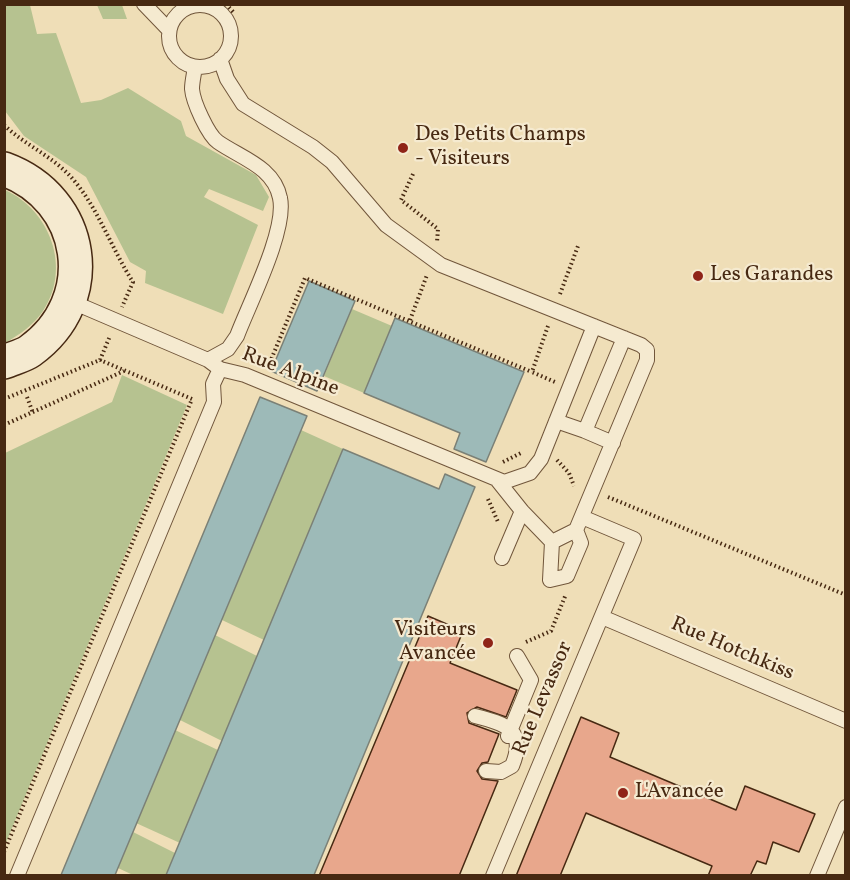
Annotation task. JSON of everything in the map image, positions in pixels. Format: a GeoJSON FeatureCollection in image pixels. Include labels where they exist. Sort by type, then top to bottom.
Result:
{"type":"FeatureCollection","features":[{"type":"Feature","properties":{"kind":"main road"},"geometry":{"type":"LineString","coordinates":[[4,169],[22,176],[46,193],[64,216],[75,253],[76,273],[70,302],[53,330],[28,352],[4,362]]}},
{"type":"Feature","properties":{"kind":"lane"},"geometry":{"type":"LineString","coordinates":[[144,4],[169,30]]}},
{"type":"Feature","properties":{"kind":"lane"},"geometry":{"type":"LineString","coordinates":[[202,5],[213,8],[223,15],[231,34],[229,45],[220,59],[211,65],[195,67],[176,57],[171,47],[169,30],[173,19],[183,9],[202,5]]}},
{"type":"Feature","properties":{"kind":"lane"},"geometry":{"type":"LineString","coordinates":[[220,59],[227,79],[243,104],[300,137],[332,162],[386,225],[441,265],[644,347],[648,357],[576,530],[563,568],[550,580],[552,542],[493,485]]}},
{"type":"Feature","properties":{"kind":"lane"},"geometry":{"type":"LineString","coordinates":[[195,67],[192,88],[197,107],[215,141],[246,157],[274,179],[281,200],[276,237],[237,336],[228,349],[208,360]]}},
{"type":"Feature","properties":{"kind":"lane","name":"Rue Alpine"},"geometry":{"type":"LineString","coordinates":[[70,302],[208,360],[220,369],[261,377],[493,485]]}},
{"type":"Feature","properties":{"kind":"lane"},"geometry":{"type":"LineString","coordinates":[[493,485],[516,480],[534,469],[541,459],[594,326]]}},
{"type":"Feature","properties":{"kind":"lane"},"geometry":{"type":"LineString","coordinates":[[585,430],[624,338]]}},
{"type":"Feature","properties":{"kind":"lane"},"geometry":{"type":"LineString","coordinates":[[17,876],[214,402],[213,384],[220,369]]}},
{"type":"Feature","properties":{"kind":"lane"},"geometry":{"type":"LineString","coordinates":[[556,421],[585,430],[613,443]]}},
{"type":"Feature","properties":{"kind":"lane"},"geometry":{"type":"LineString","coordinates":[[502,558],[522,511]]}},
{"type":"Feature","properties":{"kind":"lane","name":"Rue Levassor"},"geometry":{"type":"LineString","coordinates":[[493,876],[634,539],[582,517]]}},
{"type":"Feature","properties":{"kind":"lane"},"geometry":{"type":"LineString","coordinates":[[552,542],[576,530]]}},
{"type":"Feature","properties":{"kind":"lane","name":"Rue Hotchkiss"},"geometry":{"type":"LineString","coordinates":[[602,617],[846,721]]}},
{"type":"Feature","properties":{"kind":"lane"},"geometry":{"type":"LineString","coordinates":[[507,738],[531,680],[517,656]]}},
{"type":"Feature","properties":{"kind":"lane"},"geometry":{"type":"LineString","coordinates":[[475,716],[509,728],[516,737],[519,751],[512,766],[501,772],[486,771]]}},
{"type":"Feature","properties":{"kind":"lane"},"geometry":{"type":"LineString","coordinates":[[818,876],[846,807]]}},
{"type":"Feature","properties":{"kind":"path"},"geometry":{"type":"LineString","coordinates":[[226,4],[235,14]]}},
{"type":"Feature","properties":{"kind":"path"},"geometry":{"type":"LineString","coordinates":[[414,174],[401,200],[438,229],[436,243]]}},
{"type":"Feature","properties":{"kind":"path"},"geometry":{"type":"LineString","coordinates":[[410,320],[428,274]]}},
{"type":"Feature","properties":{"kind":"path"},"geometry":{"type":"LineString","coordinates":[[261,377],[305,278],[532,372]]}},
{"type":"Feature","properties":{"kind":"path"},"geometry":{"type":"LineString","coordinates":[[4,399],[100,360],[192,399],[4,852]]}},
{"type":"Feature","properties":{"kind":"path"},"geometry":{"type":"LineString","coordinates":[[4,425],[125,371]]}},
{"type":"Feature","properties":{"kind":"path"},"geometry":{"type":"LineString","coordinates":[[27,397],[33,413]]}},
{"type":"Feature","properties":{"kind":"path"},"geometry":{"type":"LineString","coordinates":[[551,457],[563,465],[575,489],[581,491]]}},
{"type":"Feature","properties":{"kind":"path"},"geometry":{"type":"LineString","coordinates":[[493,485],[492,512],[505,528]]}},
{"type":"Feature","properties":{"kind":"path"},"geometry":{"type":"LineString","coordinates":[[609,485],[604,496],[846,595]]}},
{"type":"Feature","properties":{"kind":"green space"},"geometry":{"type":"Polygon","coordinates":[[[5,4],[30,5],[37,34],[56,33],[81,103],[101,100],[128,88],[181,121],[186,136],[256,175],[269,197],[263,211],[209,189],[204,197],[258,225],[223,314],[145,283],[146,271],[130,262],[86,177],[24,136],[5,111],[5,4]]]}},
{"type":"Feature","properties":{"kind":"green space"},"geometry":{"type":"Polygon","coordinates":[[[97,5],[122,5],[127,19],[103,19],[97,5]]]}},
{"type":"Feature","properties":{"kind":"green space"},"geometry":{"type":"Polygon","coordinates":[[[5,190],[21,199],[34,211],[44,226],[52,242],[56,259],[56,277],[52,294],[43,311],[26,329],[5,343],[5,190]]]}},
{"type":"Feature","properties":{"kind":"green space"},"geometry":{"type":"Polygon","coordinates":[[[352,309],[392,326],[364,393],[324,376],[352,309]]]}},
{"type":"Feature","properties":{"kind":"green space"},"geometry":{"type":"Polygon","coordinates":[[[122,375],[187,405],[5,845],[5,453],[112,402],[122,375]]]}},
{"type":"Feature","properties":{"kind":"green space"},"geometry":{"type":"Polygon","coordinates":[[[301,430],[343,449],[264,640],[222,620],[301,430]]]}},
{"type":"Feature","properties":{"kind":"green space"},"geometry":{"type":"Polygon","coordinates":[[[215,635],[257,656],[222,741],[180,720],[215,635]]]}},
{"type":"Feature","properties":{"kind":"green space"},"geometry":{"type":"Polygon","coordinates":[[[175,730],[218,750],[180,843],[136,823],[175,730]]]}},
{"type":"Feature","properties":{"kind":"green space"},"geometry":{"type":"Polygon","coordinates":[[[133,832],[175,853],[166,875],[133,875],[118,868],[133,832]]]}},
{"type":"Feature","properties":{"kind":"water"},"geometry":{"type":"Polygon","coordinates":[[[309,281],[355,301],[317,391],[271,371],[309,281]]]}},
{"type":"Feature","properties":{"kind":"water"},"geometry":{"type":"Polygon","coordinates":[[[395,318],[524,372],[486,462],[454,449],[460,433],[364,393],[395,318]]]}},
{"type":"Feature","properties":{"kind":"water"},"geometry":{"type":"Polygon","coordinates":[[[260,397],[307,416],[115,875],[61,875],[260,397]]]}},
{"type":"Feature","properties":{"kind":"water"},"geometry":{"type":"Polygon","coordinates":[[[343,449],[439,489],[445,474],[475,487],[314,875],[166,875],[343,449]]]}},
{"type":"Feature","properties":{"kind":"building","name":"Visiteurs Avancée"},"geometry":{"type":"Polygon","coordinates":[[[428,616],[463,631],[450,663],[517,690],[506,717],[477,707],[467,713],[469,723],[499,734],[488,762],[482,763],[477,771],[482,779],[498,781],[459,876],[319,876],[428,616]]]}},
{"type":"Feature","properties":{"kind":"building","name":"L'Avancée"},"geometry":{"type":"Polygon","coordinates":[[[581,717],[619,733],[610,757],[736,810],[745,786],[815,814],[799,852],[773,842],[766,864],[757,861],[750,876],[708,876],[712,866],[586,813],[560,876],[516,876],[581,717]]]}},
{"type":"Feature","properties":{"kind":"place","name":"Des Petits Champs - Visiteurs"},"geometry":{"type":"Point","coordinates":[403,148]}},
{"type":"Feature","properties":{"kind":"place","name":"Les Garandes"},"geometry":{"type":"Point","coordinates":[698,276]}},
{"type":"Feature","properties":{"kind":"place","name":"Visiteurs Avancée"},"geometry":{"type":"Point","coordinates":[488,643]}},
{"type":"Feature","properties":{"kind":"place","name":"L'Avancée"},"geometry":{"type":"Point","coordinates":[623,793]}}]}
